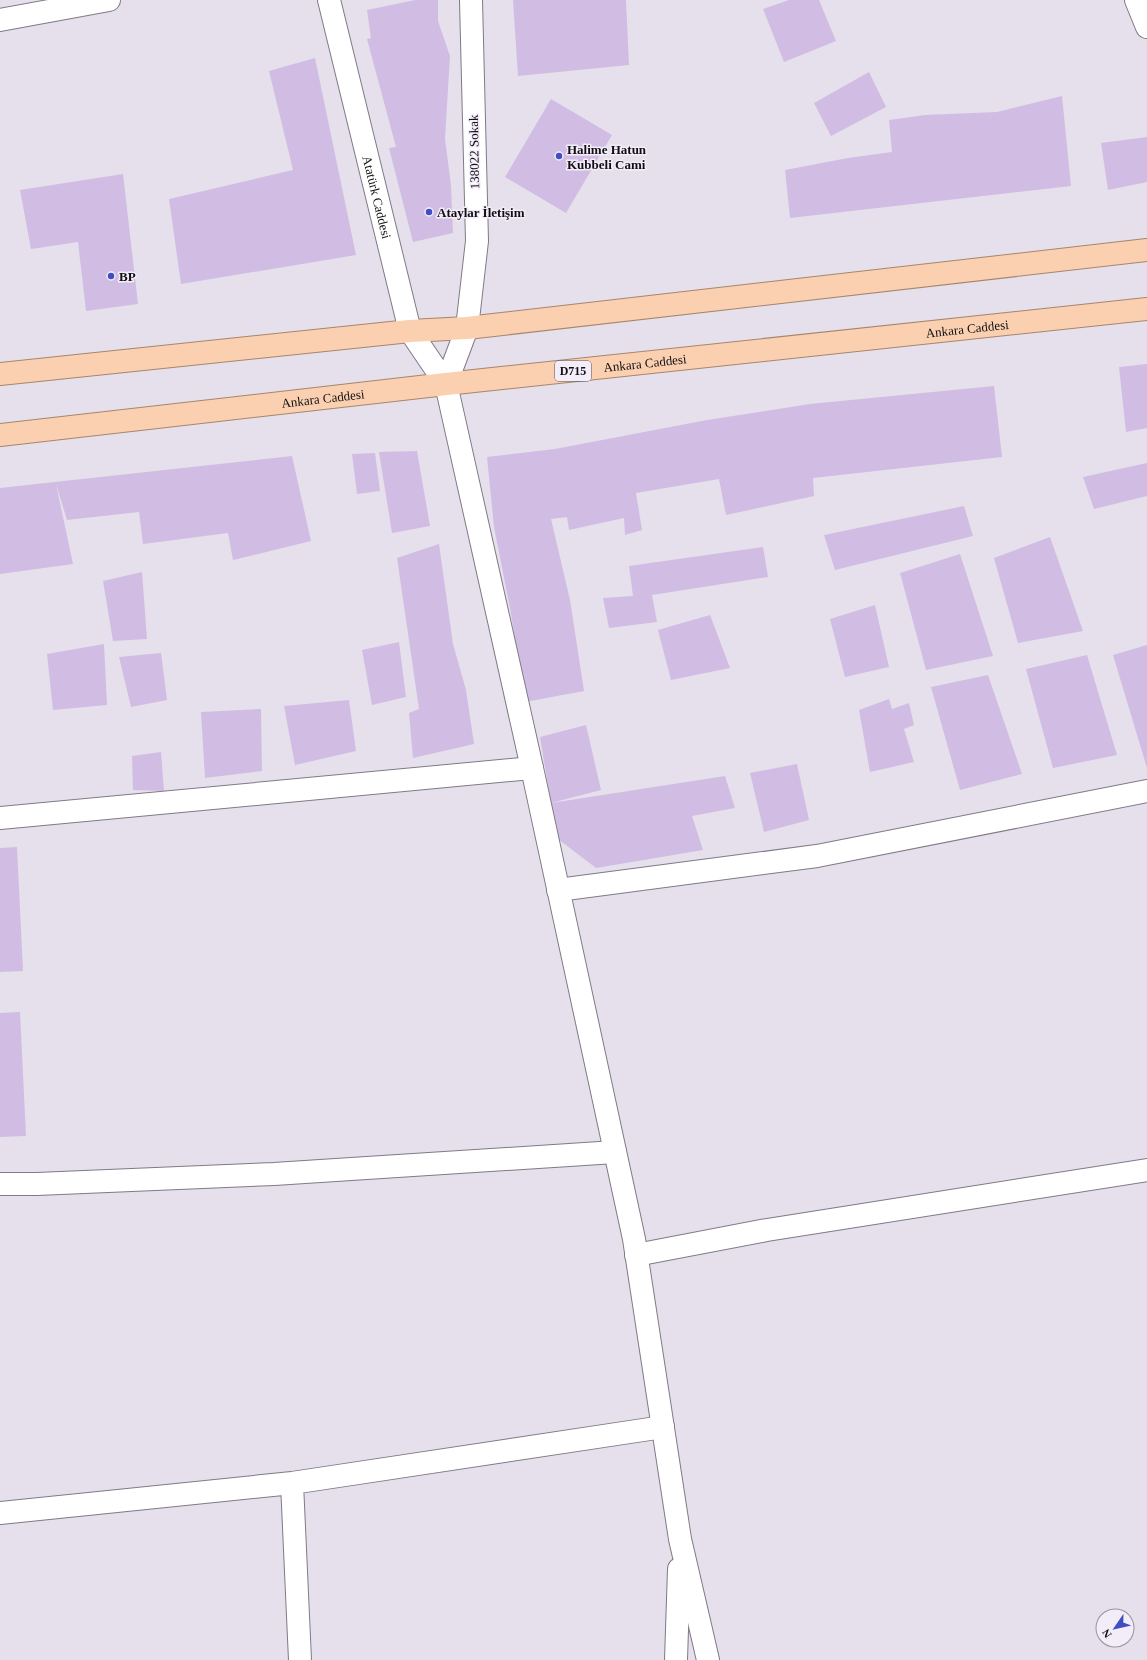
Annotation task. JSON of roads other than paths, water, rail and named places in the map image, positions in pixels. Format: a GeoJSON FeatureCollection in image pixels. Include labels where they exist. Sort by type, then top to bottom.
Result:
{"type":"FeatureCollection","features":[{"type":"Feature","properties":{"kind":"highway"},"geometry":{"type":"LineString","coordinates":[[0,374],[410,331],[467,328],[1147,250]]}},
{"type":"Feature","properties":{"kind":"highway","name":"Ankara Caddesi"},"geometry":{"type":"LineString","coordinates":[[0,435],[446,384],[1147,309]]}},
{"type":"Feature","properties":{"kind":"street"},"geometry":{"type":"LineString","coordinates":[[0,20],[109,0]]}},
{"type":"Feature","properties":{"kind":"street","name":"Atatürk Caddesi"},"geometry":{"type":"LineString","coordinates":[[329,0],[410,331],[446,384]]}},
{"type":"Feature","properties":{"kind":"street","name":"138022 Sokak"},"geometry":{"type":"LineString","coordinates":[[446,384],[467,328],[477,241],[471,0]]}},
{"type":"Feature","properties":{"kind":"street"},"geometry":{"type":"LineString","coordinates":[[1136,0],[1147,27]]}},
{"type":"Feature","properties":{"kind":"street"},"geometry":{"type":"LineString","coordinates":[[446,384],[532,768],[615,1152],[636,1255],[680,1539],[708,1660]]}},
{"type":"Feature","properties":{"kind":"street"},"geometry":{"type":"LineString","coordinates":[[0,818],[532,768]]}},
{"type":"Feature","properties":{"kind":"street"},"geometry":{"type":"LineString","coordinates":[[558,890],[817,856],[1147,791]]}},
{"type":"Feature","properties":{"kind":"street"},"geometry":{"type":"LineString","coordinates":[[0,1184],[37,1184],[274,1174],[615,1152]]}},
{"type":"Feature","properties":{"kind":"street"},"geometry":{"type":"LineString","coordinates":[[636,1255],[767,1230],[1147,1170]]}},
{"type":"Feature","properties":{"kind":"street"},"geometry":{"type":"LineString","coordinates":[[0,1513],[292,1483],[663,1427]]}},
{"type":"Feature","properties":{"kind":"street"},"geometry":{"type":"LineString","coordinates":[[292,1483],[300,1660]]}},
{"type":"Feature","properties":{"kind":"street"},"geometry":{"type":"LineString","coordinates":[[676,1660],[680,1539]]}},
{"type":"Feature","properties":{"kind":"place","name":"Halime Hatun Kubbeli Cami"},"geometry":{"type":"Point","coordinates":[559,156]}},
{"type":"Feature","properties":{"kind":"place","name":"Ataylar İletişim"},"geometry":{"type":"Point","coordinates":[429,212]}},
{"type":"Feature","properties":{"kind":"place","name":"BP"},"geometry":{"type":"Point","coordinates":[111,276]}}]}
